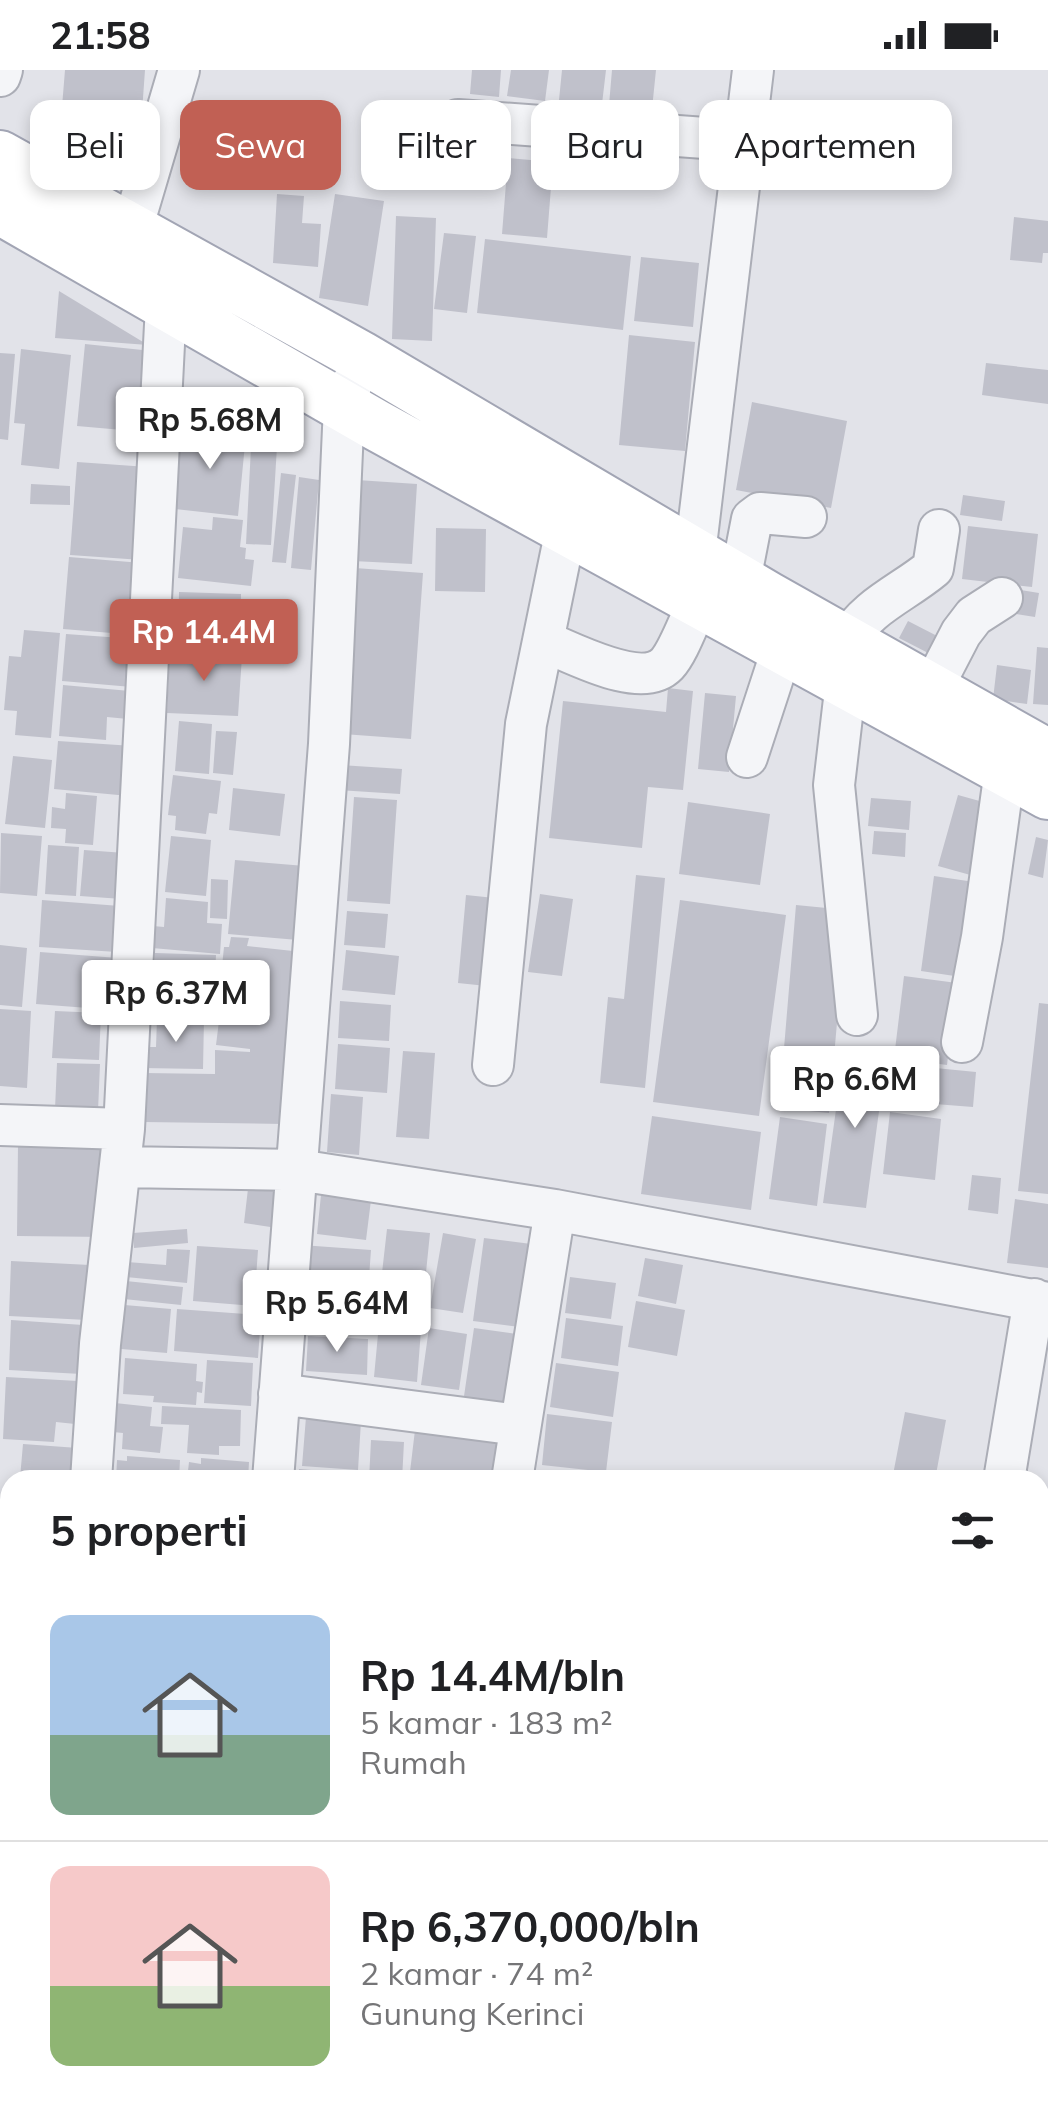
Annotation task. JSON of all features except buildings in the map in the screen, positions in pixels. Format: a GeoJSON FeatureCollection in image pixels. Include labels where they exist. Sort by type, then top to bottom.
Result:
{"type":"FeatureCollection","features":[{"type":"Feature","properties":{"kind":"main road"},"geometry":{"type":"LineString","coordinates":[[0,156],[360,356],[739,602],[1027,763]]}},
{"type":"Feature","properties":{"kind":"main road"},"geometry":{"type":"LineString","coordinates":[[0,209],[566,528],[739,602]]}},
{"type":"Feature","properties":{"kind":"main road"},"geometry":{"type":"LineString","coordinates":[[847,662],[932,689],[1027,763],[1048,794]]}},
{"type":"Feature","properties":{"kind":"street"},"geometry":{"type":"LineString","coordinates":[[132,229],[179,70]]}},
{"type":"Feature","properties":{"kind":"street"},"geometry":{"type":"LineString","coordinates":[[750,100],[753,70]]}},
{"type":"Feature","properties":{"kind":"street"},"geometry":{"type":"LineString","coordinates":[[511,124],[699,138]]}},
{"type":"Feature","properties":{"kind":"street"},"geometry":{"type":"LineString","coordinates":[[745,190],[739,602],[747,757]]}},
{"type":"Feature","properties":{"kind":"street"},"geometry":{"type":"LineString","coordinates":[[92,1470],[100,1344],[122,1148],[166,305]]}},
{"type":"Feature","properties":{"kind":"street"},"geometry":{"type":"LineString","coordinates":[[274,1470],[329,744],[344,406],[360,356]]}},
{"type":"Feature","properties":{"kind":"street"},"geometry":{"type":"LineString","coordinates":[[543,641],[628,674],[647,673],[666,665],[739,602],[752,518],[760,513],[806,517]]}},
{"type":"Feature","properties":{"kind":"street"},"geometry":{"type":"LineString","coordinates":[[493,1065],[526,724],[566,528]]}},
{"type":"Feature","properties":{"kind":"street"},"geometry":{"type":"LineString","coordinates":[[858,1015],[834,785],[847,662],[857,624],[933,568],[939,530]]}},
{"type":"Feature","properties":{"kind":"street"},"geometry":{"type":"LineString","coordinates":[[932,689],[974,616],[1002,598]]}},
{"type":"Feature","properties":{"kind":"street"},"geometry":{"type":"LineString","coordinates":[[962,1042],[982,937],[1027,763]]}},
{"type":"Feature","properties":{"kind":"street"},"geometry":{"type":"LineString","coordinates":[[0,1125],[122,1148],[298,1170],[555,1210],[1041,1301],[1006,1470]]}},
{"type":"Feature","properties":{"kind":"street"},"geometry":{"type":"LineString","coordinates":[[513,1470],[555,1210]]}},
{"type":"Feature","properties":{"kind":"street"},"geometry":{"type":"LineString","coordinates":[[279,1394],[519,1426]]}}]}
